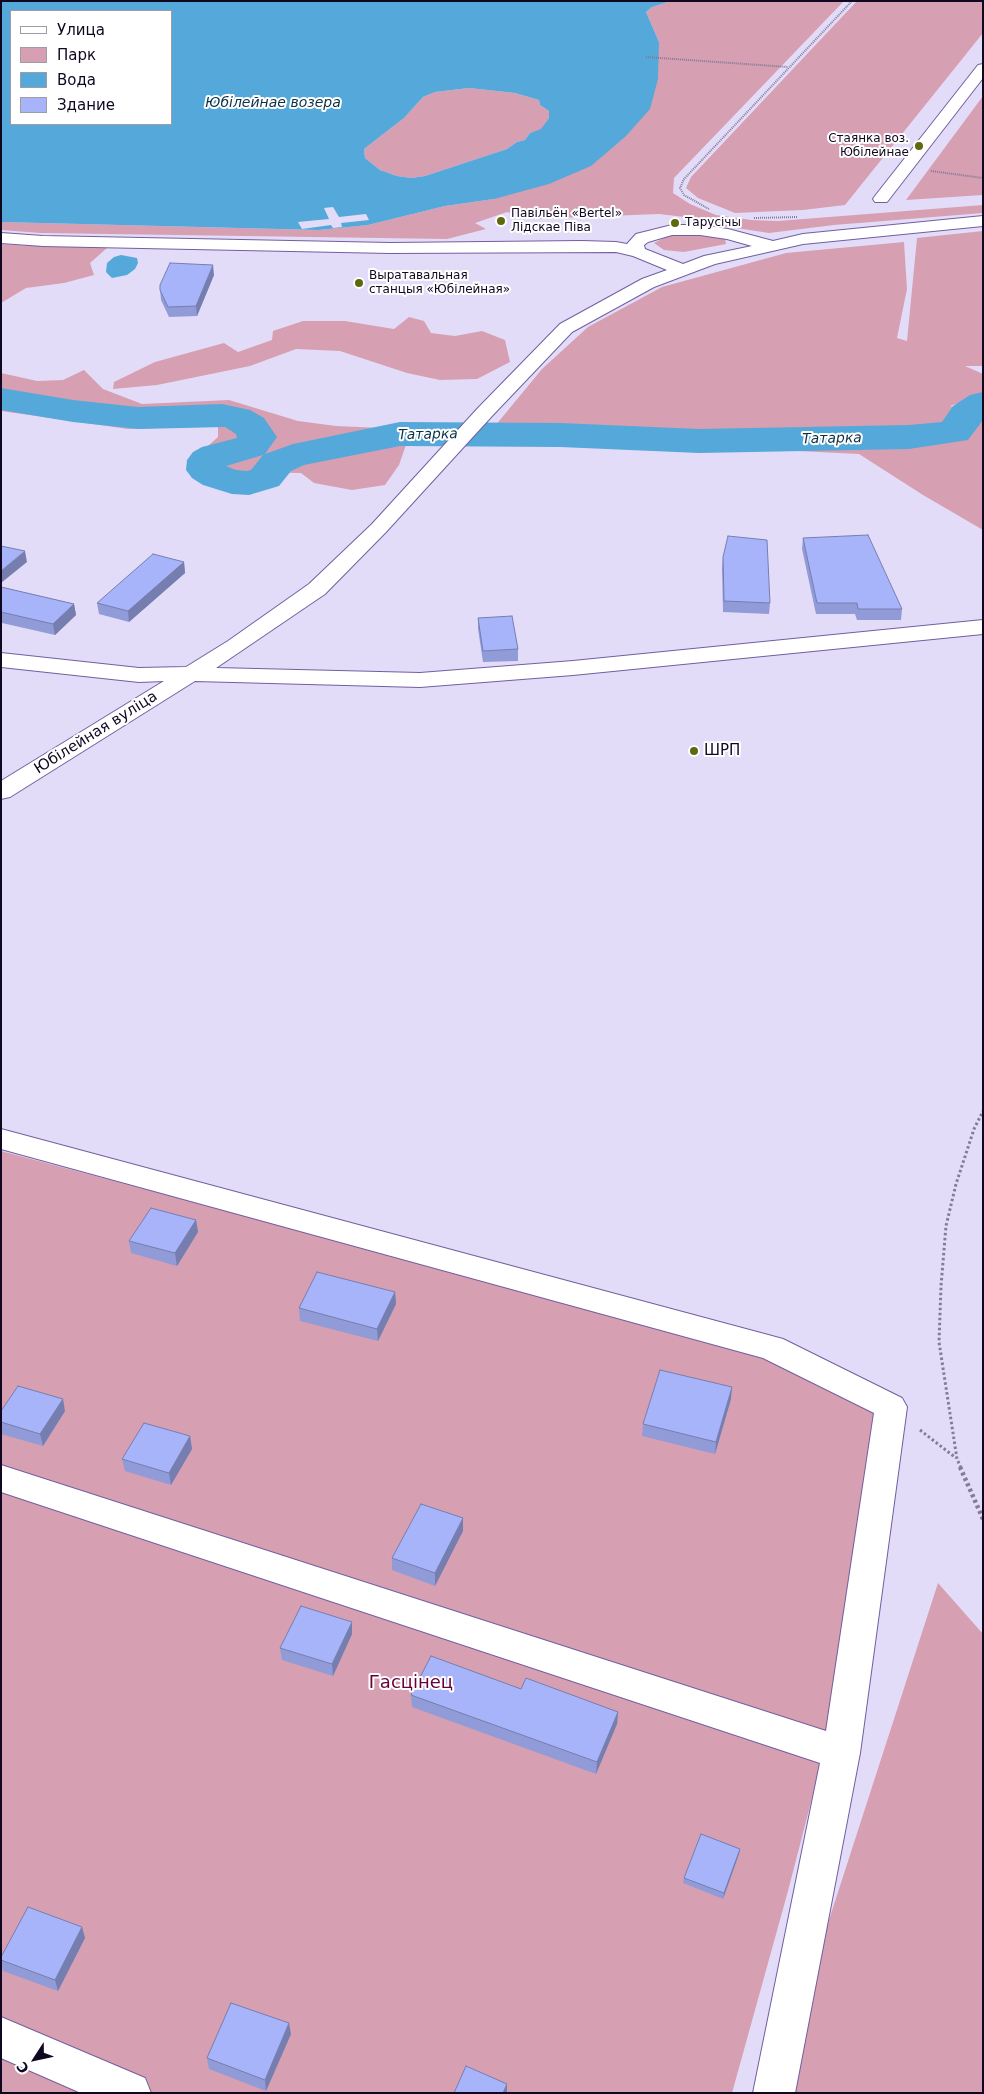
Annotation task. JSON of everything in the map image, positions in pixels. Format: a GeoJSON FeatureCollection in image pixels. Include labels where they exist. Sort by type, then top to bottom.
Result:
{"type":"FeatureCollection","features":[{"type":"Feature","properties":{"kind":"street"},"geometry":{"type":"LineString","coordinates":[[882,198],[983,68]]}},
{"type":"Feature","properties":{"kind":"street","name":"Юбілейная вуліца"},"geometry":{"type":"LineString","coordinates":[[1,792],[236,646],[317,589],[379,528],[447,456],[485,412],[566,328],[631,291],[680,270],[770,246],[849,233],[983,221]]}},
{"type":"Feature","properties":{"kind":"street"},"geometry":{"type":"LineString","coordinates":[[638,252],[635,244],[642,238],[672,230],[700,230],[728,234],[770,246]]}},
{"type":"Feature","properties":{"kind":"street"},"geometry":{"type":"LineString","coordinates":[[1,238],[62,242],[425,248],[616,247],[638,252],[680,270]]}},
{"type":"Feature","properties":{"kind":"street"},"geometry":{"type":"LineString","coordinates":[[413,262],[426,252],[425,248]]}},
{"type":"Feature","properties":{"kind":"street"},"geometry":{"type":"LineString","coordinates":[[1,660],[139,675],[190,674],[420,680],[573,668],[983,627]]}},
{"type":"Feature","properties":{"kind":"street"},"geometry":{"type":"LineString","coordinates":[[1,1138],[772,1348],[891,1407],[841,1753],[774,2093]]}},
{"type":"Feature","properties":{"kind":"street"},"geometry":{"type":"LineString","coordinates":[[1,1478],[841,1753]]}},
{"type":"Feature","properties":{"kind":"street"},"geometry":{"type":"LineString","coordinates":[[1,2037],[130,2093]]}},
{"type":"Feature","properties":{"kind":"path"},"geometry":{"type":"LineString","coordinates":[[713,210],[684,195],[680,188],[684,179],[852,1]]}},
{"type":"Feature","properties":{"kind":"path"},"geometry":{"type":"LineString","coordinates":[[646,57],[789,67]]}},
{"type":"Feature","properties":{"kind":"path"},"geometry":{"type":"LineString","coordinates":[[906,168],[983,178]]}},
{"type":"Feature","properties":{"kind":"path"},"geometry":{"type":"LineString","coordinates":[[746,217],[800,217]]}},
{"type":"Feature","properties":{"kind":"path"},"geometry":{"type":"LineString","coordinates":[[983,1111],[974,1129],[956,1184],[946,1226],[939,1342],[957,1459],[983,1519]]}},
{"type":"Feature","properties":{"kind":"path"},"geometry":{"type":"LineString","coordinates":[[891,1407],[957,1459]]}},
{"type":"Feature","properties":{"kind":"green space"},"geometry":{"type":"Polygon","coordinates":[[[671,1],[844,1],[674,178],[673,193],[690,204],[716,215],[751,220],[778,221],[983,205],[983,213],[834,225],[769,233],[659,214],[531,219],[507,212],[475,223],[486,229],[447,239],[41,233],[1,230],[1,222],[319,230],[368,225],[445,206],[494,199],[659,42],[646,12],[652,7],[671,1]]]}},
{"type":"Feature","properties":{"kind":"green space"},"geometry":{"type":"Polygon","coordinates":[[[857,1],[983,1],[983,33],[845,205],[803,210],[735,213],[698,198],[686,188],[691,177],[857,1]]]}},
{"type":"Feature","properties":{"kind":"green space"},"geometry":{"type":"Polygon","coordinates":[[[469,88],[515,93],[539,100],[540,105],[549,111],[549,118],[541,130],[530,133],[525,140],[517,142],[507,149],[425,176],[411,178],[397,176],[380,170],[365,158],[364,149],[404,118],[423,97],[435,92],[469,88]]]}},
{"type":"Feature","properties":{"kind":"green space"},"geometry":{"type":"Polygon","coordinates":[[[983,96],[983,195],[906,200],[983,96]]]}},
{"type":"Feature","properties":{"kind":"green space"},"geometry":{"type":"Polygon","coordinates":[[[983,231],[983,366],[965,366],[983,374],[983,395],[950,406],[983,416],[983,530],[923,495],[859,454],[654,444],[676,433],[495,426],[542,369],[588,327],[662,287],[786,253],[904,242],[907,289],[897,338],[907,341],[917,238],[983,231]]]}},
{"type":"Feature","properties":{"kind":"green space"},"geometry":{"type":"Polygon","coordinates":[[[684,233],[725,238],[726,244],[684,252],[664,250],[654,243],[666,237],[684,233]]]}},
{"type":"Feature","properties":{"kind":"green space"},"geometry":{"type":"Polygon","coordinates":[[[1,244],[107,248],[90,263],[94,275],[64,283],[26,288],[1,303],[1,244]]]}},
{"type":"Feature","properties":{"kind":"green space"},"geometry":{"type":"Polygon","coordinates":[[[409,317],[424,321],[431,333],[455,336],[482,331],[505,340],[510,362],[477,379],[440,380],[407,373],[340,351],[296,349],[250,366],[157,385],[113,389],[114,382],[155,362],[224,343],[238,352],[272,340],[273,331],[303,321],[345,321],[394,329],[409,317]]]}},
{"type":"Feature","properties":{"kind":"green space"},"geometry":{"type":"Polygon","coordinates":[[[84,370],[103,389],[142,404],[229,400],[298,421],[336,426],[382,428],[407,442],[399,465],[385,485],[352,490],[314,483],[301,473],[241,472],[191,461],[218,437],[218,426],[128,429],[1,411],[1,373],[37,381],[63,380],[84,370]]]}},
{"type":"Feature","properties":{"kind":"green space","name":"Гасцінец"},"geometry":{"type":"Polygon","coordinates":[[[1,1151],[769,1355],[889,1418],[842,1682],[788,1891],[732,2093],[1,2093],[1,1151]]]}},
{"type":"Feature","properties":{"kind":"green space"},"geometry":{"type":"Polygon","coordinates":[[[938,1583],[983,1634],[983,2093],[773,2093],[938,1583]]]}},
{"type":"Feature","properties":{"kind":"water","name":"Юбілейнае возера"},"geometry":{"type":"Polygon","coordinates":[[[1,1],[671,1],[652,7],[646,12],[659,42],[658,79],[650,109],[626,136],[591,166],[549,184],[494,199],[445,206],[368,225],[319,230],[1,222],[1,1]],[[469,88],[435,92],[423,97],[404,118],[364,149],[365,158],[380,170],[397,176],[411,178],[425,176],[507,149],[517,142],[525,140],[530,133],[541,129],[549,118],[549,111],[540,105],[539,100],[515,93],[469,88]]]}},
{"type":"Feature","properties":{"kind":"water"},"geometry":{"type":"Polygon","coordinates":[[[121,255],[137,258],[138,263],[135,269],[127,275],[112,278],[106,272],[107,263],[114,257],[121,255]]]}},
{"type":"Feature","properties":{"kind":"pier"},"geometry":{"type":"Polygon","coordinates":[[[333,207],[339,217],[366,214],[369,220],[341,223],[342,227],[333,228],[331,225],[302,229],[298,222],[329,219],[324,208],[333,207]]]}},
{"type":"Feature","properties":{"kind":"building"},"geometry":{"type":"Polygon","coordinates":[[[170,263],[213,265],[196,306],[168,307],[160,290],[160,285],[170,263]]]}},
{"type":"Feature","properties":{"kind":"building"},"geometry":{"type":"Polygon","coordinates":[[[868,535],[902,609],[858,609],[857,603],[817,603],[803,538],[868,535]]]}},
{"type":"Feature","properties":{"kind":"building"},"geometry":{"type":"Polygon","coordinates":[[[728,536],[767,540],[770,603],[724,601],[723,557],[728,536]]]}},
{"type":"Feature","properties":{"kind":"building"},"geometry":{"type":"Polygon","coordinates":[[[1,546],[25,551],[1,571],[1,546]]]}},
{"type":"Feature","properties":{"kind":"building"},"geometry":{"type":"Polygon","coordinates":[[[153,554],[184,562],[128,611],[97,603],[153,554]]]}},
{"type":"Feature","properties":{"kind":"building"},"geometry":{"type":"Polygon","coordinates":[[[1,587],[74,604],[53,624],[1,612],[1,587]]]}},
{"type":"Feature","properties":{"kind":"building"},"geometry":{"type":"Polygon","coordinates":[[[512,616],[518,649],[483,651],[478,618],[512,616]]]}},
{"type":"Feature","properties":{"kind":"building"},"geometry":{"type":"Polygon","coordinates":[[[151,1208],[196,1220],[175,1253],[129,1241],[151,1208]]]}},
{"type":"Feature","properties":{"kind":"building"},"geometry":{"type":"Polygon","coordinates":[[[317,1272],[395,1292],[377,1329],[299,1308],[317,1272]]]}},
{"type":"Feature","properties":{"kind":"building"},"geometry":{"type":"Polygon","coordinates":[[[660,1370],[732,1387],[716,1442],[643,1424],[660,1370]]]}},
{"type":"Feature","properties":{"kind":"building"},"geometry":{"type":"Polygon","coordinates":[[[18,1386],[63,1399],[40,1434],[1,1422],[1,1411],[18,1386]]]}},
{"type":"Feature","properties":{"kind":"building"},"geometry":{"type":"Polygon","coordinates":[[[144,1423],[190,1436],[169,1473],[122,1459],[144,1423]]]}},
{"type":"Feature","properties":{"kind":"building"},"geometry":{"type":"Polygon","coordinates":[[[421,1504],[463,1518],[435,1573],[392,1558],[421,1504]]]}},
{"type":"Feature","properties":{"kind":"building"},"geometry":{"type":"Polygon","coordinates":[[[301,1606],[352,1622],[332,1664],[280,1648],[301,1606]]]}},
{"type":"Feature","properties":{"kind":"building"},"geometry":{"type":"Polygon","coordinates":[[[431,1656],[521,1689],[526,1678],[618,1712],[597,1762],[411,1695],[431,1656]]]}},
{"type":"Feature","properties":{"kind":"building"},"geometry":{"type":"Polygon","coordinates":[[[701,1834],[740,1849],[724,1893],[684,1878],[701,1834]]]}},
{"type":"Feature","properties":{"kind":"building"},"geometry":{"type":"Polygon","coordinates":[[[28,1907],[82,1927],[55,1980],[1,1960],[28,1907]]]}},
{"type":"Feature","properties":{"kind":"building"},"geometry":{"type":"Polygon","coordinates":[[[231,2003],[289,2023],[265,2080],[207,2058],[231,2003]]]}},
{"type":"Feature","properties":{"kind":"building"},"geometry":{"type":"Polygon","coordinates":[[[466,2066],[507,2084],[503,2093],[454,2093],[466,2066]]]}},
{"type":"Feature","properties":{"kind":"waterway","name":"Татарка"},"geometry":{"type":"LineString","coordinates":[[1,399],[73,411],[138,418],[222,415],[237,418],[250,426],[258,437],[251,446],[216,455],[207,460],[206,470],[217,477],[232,482],[249,483],[265,478],[277,463],[293,456],[400,434],[560,435],[699,441],[909,437],[954,432],[966,414],[983,403]]}},
{"type":"Feature","properties":{"kind":"place","name":"Стаянка воз. Юбілейнае"},"geometry":{"type":"Point","coordinates":[919,146]}},
{"type":"Feature","properties":{"kind":"place","name":"Павільён «Bertel» Лідскае Піва"},"geometry":{"type":"Point","coordinates":[501,221]}},
{"type":"Feature","properties":{"kind":"place","name":"Тарусічы"},"geometry":{"type":"Point","coordinates":[675,223]}},
{"type":"Feature","properties":{"kind":"place","name":"Выратавальная станцыя «Юбілейная»"},"geometry":{"type":"Point","coordinates":[359,283]}},
{"type":"Feature","properties":{"kind":"place","name":"ШРП"},"geometry":{"type":"Point","coordinates":[694,751]}}]}
